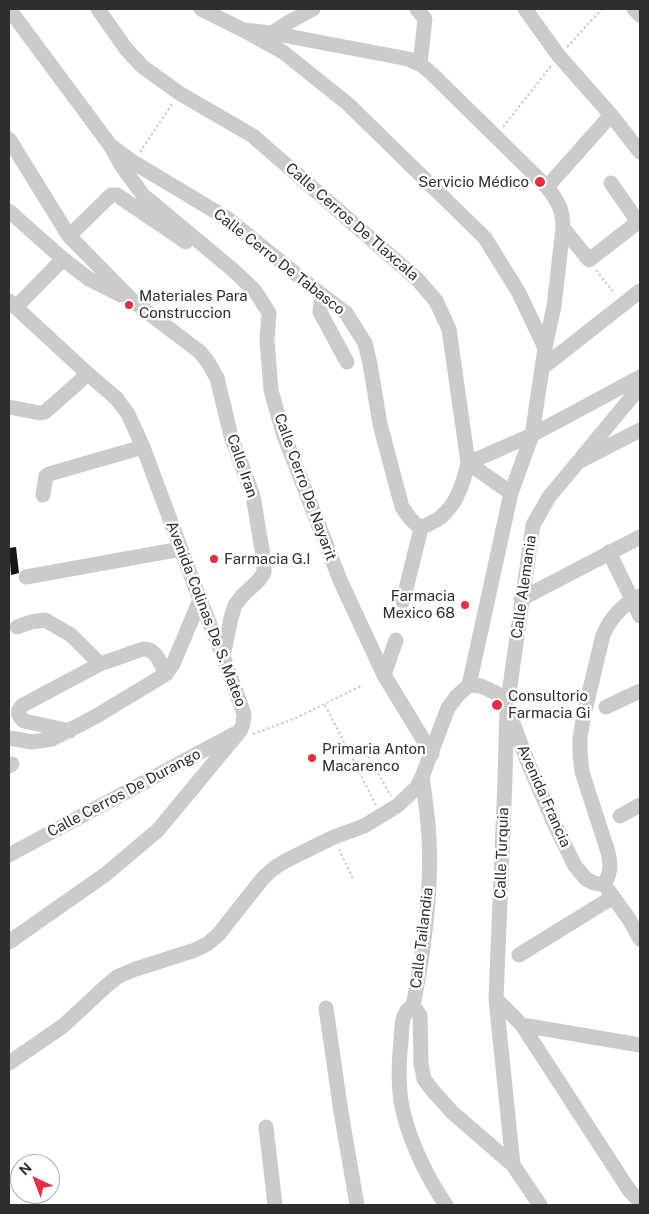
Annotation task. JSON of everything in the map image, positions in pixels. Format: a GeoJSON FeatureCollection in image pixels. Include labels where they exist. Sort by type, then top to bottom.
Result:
{"type":"FeatureCollection","features":[{"type":"Feature","properties":{"kind":"street","name":"Calle Cerro De Tabasco"},"geometry":{"type":"LineString","coordinates":[[9,9],[110,145],[133,162],[228,219],[346,313],[365,343],[380,424],[402,507],[408,517],[421,528]]}},
{"type":"Feature","properties":{"kind":"street","name":"Calle Cerros De Tlaxcala"},"geometry":{"type":"LineString","coordinates":[[98,9],[126,49],[143,68],[179,93],[253,136],[418,280],[436,301],[449,329],[468,463]]}},
{"type":"Feature","properties":{"kind":"street"},"geometry":{"type":"LineString","coordinates":[[201,9],[283,52],[348,104],[485,238],[519,293],[545,348]]}},
{"type":"Feature","properties":{"kind":"street"},"geometry":{"type":"LineString","coordinates":[[272,33],[313,9]]}},
{"type":"Feature","properties":{"kind":"street"},"geometry":{"type":"LineString","coordinates":[[417,9],[425,19],[420,64]]}},
{"type":"Feature","properties":{"kind":"street"},"geometry":{"type":"LineString","coordinates":[[525,9],[558,56],[640,152]]}},
{"type":"Feature","properties":{"kind":"street"},"geometry":{"type":"LineString","coordinates":[[634,9],[640,15]]}},
{"type":"Feature","properties":{"kind":"street"},"geometry":{"type":"LineString","coordinates":[[9,1063],[63,1026],[117,977],[195,950],[207,944],[218,935],[263,878],[273,869],[285,861],[334,837],[364,826],[382,816],[397,806],[416,788],[432,754],[448,708],[469,685],[511,493],[532,435],[545,348],[554,306],[563,228],[560,206],[547,187],[420,64],[408,59],[272,33],[243,30]]}},
{"type":"Feature","properties":{"kind":"street"},"geometry":{"type":"LineString","coordinates":[[547,187],[611,116]]}},
{"type":"Feature","properties":{"kind":"street"},"geometry":{"type":"LineString","coordinates":[[9,139],[69,236],[134,302]]}},
{"type":"Feature","properties":{"kind":"street","name":"Calle Cerro De Nayarit"},"geometry":{"type":"LineString","coordinates":[[110,145],[121,165],[143,195],[255,291],[269,312],[267,340],[271,390],[283,433],[340,580],[384,675]]}},
{"type":"Feature","properties":{"kind":"street"},"geometry":{"type":"LineString","coordinates":[[563,228],[589,260],[638,222],[611,183]]}},
{"type":"Feature","properties":{"kind":"street"},"geometry":{"type":"LineString","coordinates":[[69,236],[111,195],[117,195],[191,245],[212,253]]}},
{"type":"Feature","properties":{"kind":"street"},"geometry":{"type":"LineString","coordinates":[[9,211],[63,259],[89,279],[134,302]]}},
{"type":"Feature","properties":{"kind":"street"},"geometry":{"type":"LineString","coordinates":[[12,304],[63,259]]}},
{"type":"Feature","properties":{"kind":"street"},"geometry":{"type":"LineString","coordinates":[[542,368],[640,291]]}},
{"type":"Feature","properties":{"kind":"street"},"geometry":{"type":"LineString","coordinates":[[322,295],[320,312],[347,362]]}},
{"type":"Feature","properties":{"kind":"street","name":"Calle Iran"},"geometry":{"type":"LineString","coordinates":[[134,302],[200,352],[208,362],[217,378],[231,436],[253,496],[264,561],[264,572],[259,580],[235,604],[223,656]]}},
{"type":"Feature","properties":{"kind":"street","name":"Avenida Colinas De S. Mateo"},"geometry":{"type":"LineString","coordinates":[[9,942],[106,874],[158,830],[246,733],[243,724],[244,714],[223,656],[143,447],[128,414],[116,398],[12,304]]}},
{"type":"Feature","properties":{"kind":"street"},"geometry":{"type":"LineString","coordinates":[[9,407],[40,413],[45,412],[88,374]]}},
{"type":"Feature","properties":{"kind":"street"},"geometry":{"type":"LineString","coordinates":[[468,463],[532,435],[640,377]]}},
{"type":"Feature","properties":{"kind":"street"},"geometry":{"type":"LineString","coordinates":[[578,462],[640,387]]}},
{"type":"Feature","properties":{"kind":"street","name":"Calle Alemania"},"geometry":{"type":"LineString","coordinates":[[507,707],[532,525],[549,497],[578,462],[640,430]]}},
{"type":"Feature","properties":{"kind":"street"},"geometry":{"type":"LineString","coordinates":[[43,495],[46,476],[49,474],[143,447]]}},
{"type":"Feature","properties":{"kind":"street"},"geometry":{"type":"LineString","coordinates":[[468,463],[511,493]]}},
{"type":"Feature","properties":{"kind":"street"},"geometry":{"type":"LineString","coordinates":[[403,601],[421,528],[441,518],[453,505],[462,488],[468,463]]}},
{"type":"Feature","properties":{"kind":"street"},"geometry":{"type":"LineString","coordinates":[[522,599],[640,536]]}},
{"type":"Feature","properties":{"kind":"street"},"geometry":{"type":"LineString","coordinates":[[26,577],[181,549]]}},
{"type":"Feature","properties":{"kind":"street"},"geometry":{"type":"LineString","coordinates":[[609,552],[636,598],[640,616]]}},
{"type":"Feature","properties":{"kind":"street"},"geometry":{"type":"LineString","coordinates":[[636,598],[616,614],[608,624],[604,635],[585,710],[580,737],[580,753],[582,772],[611,865],[608,891],[634,916],[640,939]]}},
{"type":"Feature","properties":{"kind":"street"},"geometry":{"type":"LineString","coordinates":[[9,738],[32,742],[52,739],[94,718],[166,674],[173,664],[200,600]]}},
{"type":"Feature","properties":{"kind":"street"},"geometry":{"type":"LineString","coordinates":[[16,627],[45,620],[70,636],[100,664]]}},
{"type":"Feature","properties":{"kind":"street"},"geometry":{"type":"LineString","coordinates":[[396,640],[384,675],[432,754]]}},
{"type":"Feature","properties":{"kind":"street"},"geometry":{"type":"LineString","coordinates":[[70,731],[24,721],[18,713],[19,709],[100,664],[143,649],[149,649],[155,653],[166,674]]}},
{"type":"Feature","properties":{"kind":"street","name":"Avenida Francia"},"geometry":{"type":"LineString","coordinates":[[469,685],[481,686],[496,693],[507,707],[528,763],[575,866],[586,879],[608,891]]}},
{"type":"Feature","properties":{"kind":"street"},"geometry":{"type":"LineString","coordinates":[[606,707],[640,690]]}},
{"type":"Feature","properties":{"kind":"street","name":"Calle Turquia"},"geometry":{"type":"LineString","coordinates":[[507,707],[496,999],[513,1166]]}},
{"type":"Feature","properties":{"kind":"street","name":"Calle Cerros De Durango"},"geometry":{"type":"LineString","coordinates":[[9,855],[246,733]]}},
{"type":"Feature","properties":{"kind":"street","name":"Calle Tailandia"},"geometry":{"type":"LineString","coordinates":[[422,777],[429,838],[429,895],[420,970],[413,1006],[405,1014],[402,1027],[399,1058],[401,1101],[411,1138],[436,1192],[446,1205]]}},
{"type":"Feature","properties":{"kind":"street"},"geometry":{"type":"LineString","coordinates":[[620,816],[640,805]]}},
{"type":"Feature","properties":{"kind":"street"},"geometry":{"type":"LineString","coordinates":[[519,955],[608,891]]}},
{"type":"Feature","properties":{"kind":"street"},"geometry":{"type":"LineString","coordinates":[[496,999],[522,1025],[629,1190],[640,1202]]}},
{"type":"Feature","properties":{"kind":"street"},"geometry":{"type":"LineString","coordinates":[[413,1006],[420,1015],[420,1064],[424,1079],[453,1113],[513,1166],[540,1205]]}},
{"type":"Feature","properties":{"kind":"street"},"geometry":{"type":"LineString","coordinates":[[326,1008],[357,1205]]}},
{"type":"Feature","properties":{"kind":"street"},"geometry":{"type":"LineString","coordinates":[[522,1025],[640,1045]]}},
{"type":"Feature","properties":{"kind":"street"},"geometry":{"type":"LineString","coordinates":[[266,1127],[275,1205]]}},
{"type":"Feature","properties":{"kind":"path"},"geometry":{"type":"LineString","coordinates":[[495,137],[558,56],[602,9]]}},
{"type":"Feature","properties":{"kind":"path"},"geometry":{"type":"LineString","coordinates":[[133,162],[172,103]]}},
{"type":"Feature","properties":{"kind":"path"},"geometry":{"type":"LineString","coordinates":[[589,260],[622,304]]}},
{"type":"Feature","properties":{"kind":"path"},"geometry":{"type":"LineString","coordinates":[[246,733],[296,718],[363,685]]}},
{"type":"Feature","properties":{"kind":"path"},"geometry":{"type":"LineString","coordinates":[[324,704],[382,816]]}},
{"type":"Feature","properties":{"kind":"path"},"geometry":{"type":"LineString","coordinates":[[368,756],[397,806]]}},
{"type":"Feature","properties":{"kind":"path"},"geometry":{"type":"LineString","coordinates":[[334,837],[353,879]]}},
{"type":"Feature","properties":{"kind":"building"},"geometry":{"type":"Polygon","coordinates":[[[16,547],[19,573],[11,575],[9,548],[16,547]]]}},
{"type":"Feature","properties":{"kind":"place","name":"Servicio Médico"},"geometry":{"type":"Point","coordinates":[540,182]}},
{"type":"Feature","properties":{"kind":"place","name":"Materiales Para Construccion"},"geometry":{"type":"Point","coordinates":[129,305]}},
{"type":"Feature","properties":{"kind":"place","name":"Farmacia G.I"},"geometry":{"type":"Point","coordinates":[214,559]}},
{"type":"Feature","properties":{"kind":"place","name":"Farmacia Mexico 68"},"geometry":{"type":"Point","coordinates":[465,605]}},
{"type":"Feature","properties":{"kind":"place","name":"Consultorio Farmacia Gi"},"geometry":{"type":"Point","coordinates":[497,705]}},
{"type":"Feature","properties":{"kind":"place","name":"Primaria Anton Macarenco"},"geometry":{"type":"Point","coordinates":[312,758]}}]}
